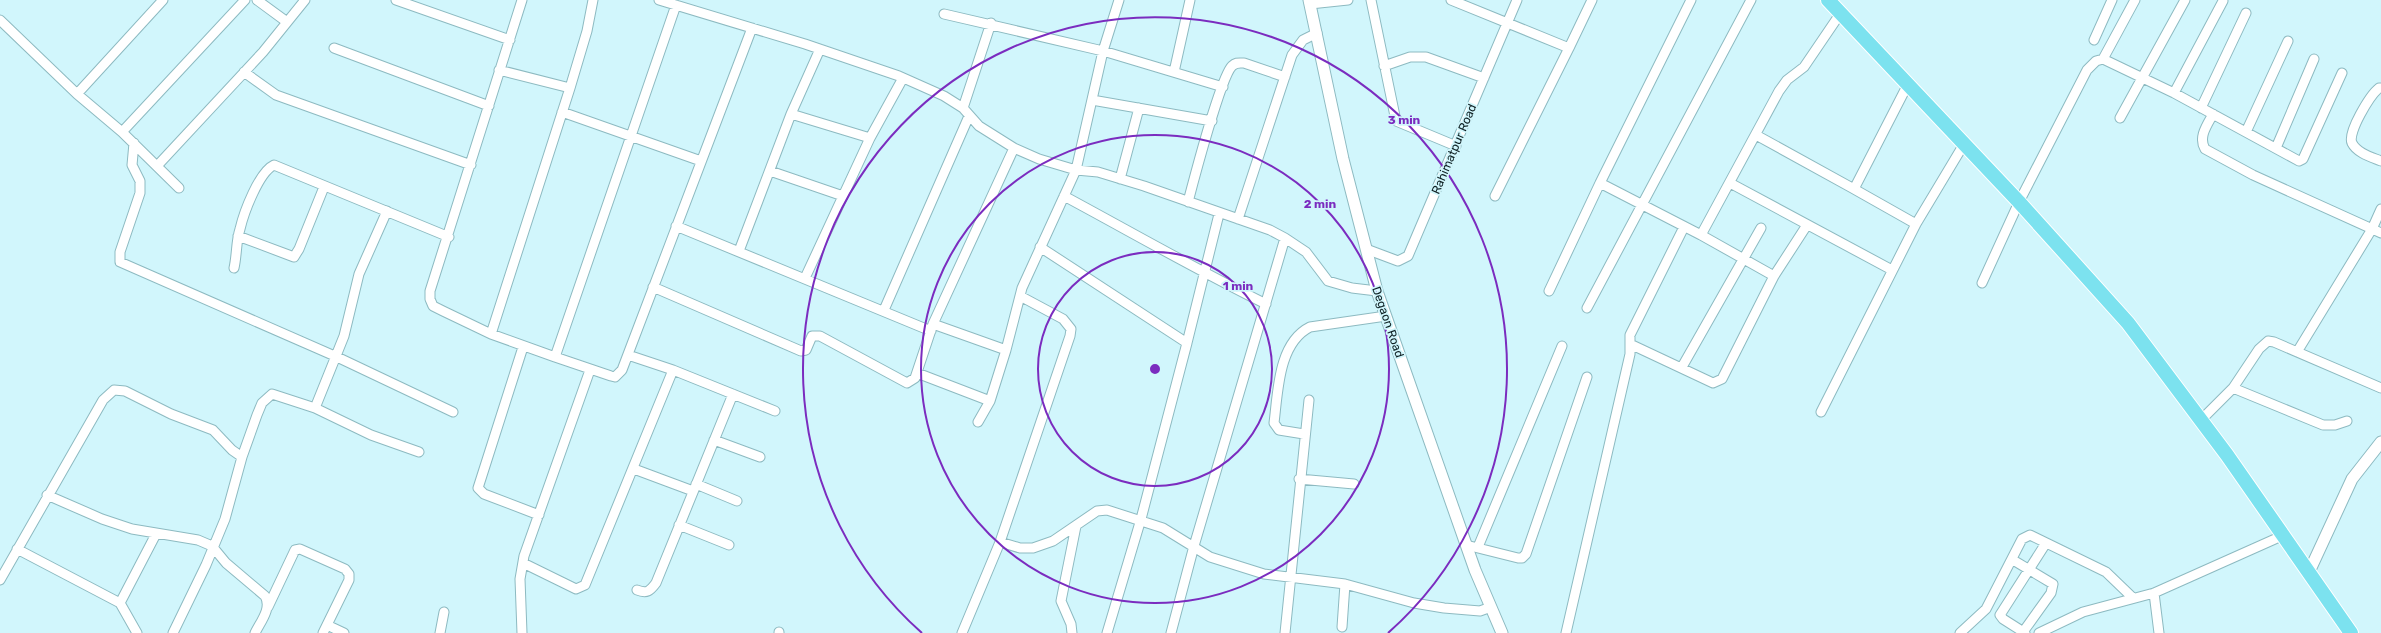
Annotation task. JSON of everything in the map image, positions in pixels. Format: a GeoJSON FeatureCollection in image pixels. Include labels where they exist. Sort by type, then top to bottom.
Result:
{"type":"FeatureCollection","features":[{"type":"Feature","properties":{"kind":"main road"},"geometry":{"type":"LineString","coordinates":[[1828,0],[2019,202],[2128,323],[2201,420],[2284,535],[2347,631]]}},
{"type":"Feature","properties":{"kind":"street"},"geometry":{"type":"LineString","coordinates":[[77,94],[163,0]]}},
{"type":"Feature","properties":{"kind":"street"},"geometry":{"type":"LineString","coordinates":[[122,132],[245,0]]}},
{"type":"Feature","properties":{"kind":"street"},"geometry":{"type":"LineString","coordinates":[[257,0],[287,22]]}},
{"type":"Feature","properties":{"kind":"street"},"geometry":{"type":"LineString","coordinates":[[157,166],[244,72],[305,0]]}},
{"type":"Feature","properties":{"kind":"street"},"geometry":{"type":"LineString","coordinates":[[396,0],[510,40]]}},
{"type":"Feature","properties":{"kind":"street"},"geometry":{"type":"LineString","coordinates":[[522,0],[499,70],[449,237],[430,291],[430,299],[433,306],[491,334],[523,347],[615,377],[622,370],[628,355],[752,28]]}},
{"type":"Feature","properties":{"kind":"street"},"geometry":{"type":"LineString","coordinates":[[491,334],[570,88],[587,31],[593,0]]}},
{"type":"Feature","properties":{"kind":"street"},"geometry":{"type":"LineString","coordinates":[[659,0],[674,3],[820,49],[903,78],[944,96],[962,108],[968,116],[980,126],[1014,148],[1039,159],[1076,170],[1098,172],[1219,214],[1238,219],[1286,238],[1306,252],[1328,281],[1352,288],[1377,291]]}},
{"type":"Feature","properties":{"kind":"street"},"geometry":{"type":"LineString","coordinates":[[978,422],[990,400],[1006,350],[1020,296],[1040,247],[1076,170],[1103,51],[1119,0]]}},
{"type":"Feature","properties":{"kind":"street"},"geometry":{"type":"LineString","coordinates":[[1174,72],[1190,0]]}},
{"type":"Feature","properties":{"kind":"street"},"geometry":{"type":"LineString","coordinates":[[1309,2],[1348,0]]}},
{"type":"Feature","properties":{"kind":"street"},"geometry":{"type":"LineString","coordinates":[[1371,0],[1396,122],[1456,146]]}},
{"type":"Feature","properties":{"kind":"street"},"geometry":{"type":"LineString","coordinates":[[1451,0],[1569,48]]}},
{"type":"Feature","properties":{"kind":"street","name":"Rahimatpur Road"},"geometry":{"type":"LineString","coordinates":[[1366,248],[1398,260],[1408,256],[1517,0]]}},
{"type":"Feature","properties":{"kind":"street"},"geometry":{"type":"LineString","coordinates":[[1495,196],[1592,0]]}},
{"type":"Feature","properties":{"kind":"street"},"geometry":{"type":"LineString","coordinates":[[1549,291],[1600,183],[1691,0]]}},
{"type":"Feature","properties":{"kind":"street"},"geometry":{"type":"LineString","coordinates":[[1587,308],[1751,0]]}},
{"type":"Feature","properties":{"kind":"street"},"geometry":{"type":"LineString","coordinates":[[2094,40],[2112,0]]}},
{"type":"Feature","properties":{"kind":"street"},"geometry":{"type":"LineString","coordinates":[[2103,59],[2136,0]]}},
{"type":"Feature","properties":{"kind":"street"},"geometry":{"type":"LineString","coordinates":[[2120,118],[2185,0]]}},
{"type":"Feature","properties":{"kind":"street"},"geometry":{"type":"LineString","coordinates":[[2174,93],[2223,1]]}},
{"type":"Feature","properties":{"kind":"street","name":"Degaon Road"},"geometry":{"type":"LineString","coordinates":[[1309,2],[1317,33],[1343,159],[1377,291],[1472,546],[1491,607],[1502,633]]}},
{"type":"Feature","properties":{"kind":"street"},"geometry":{"type":"LineString","coordinates":[[555,357],[632,137],[674,3]]}},
{"type":"Feature","properties":{"kind":"street"},"geometry":{"type":"LineString","coordinates":[[2201,108],[2246,13]]}},
{"type":"Feature","properties":{"kind":"street"},"geometry":{"type":"LineString","coordinates":[[944,14],[991,23],[1103,51],[1223,87]]}},
{"type":"Feature","properties":{"kind":"street"},"geometry":{"type":"LineString","coordinates":[[1701,235],[1778,92],[1787,80],[1804,67],[1840,14]]}},
{"type":"Feature","properties":{"kind":"street"},"geometry":{"type":"LineString","coordinates":[[0,20],[77,94],[122,132],[179,188]]}},
{"type":"Feature","properties":{"kind":"street"},"geometry":{"type":"LineString","coordinates":[[962,108],[991,23]]}},
{"type":"Feature","properties":{"kind":"street"},"geometry":{"type":"LineString","coordinates":[[1238,219],[1292,55],[1303,40],[1317,33]]}},
{"type":"Feature","properties":{"kind":"street"},"geometry":{"type":"LineString","coordinates":[[2246,132],[2288,41]]}},
{"type":"Feature","properties":{"kind":"street"},"geometry":{"type":"LineString","coordinates":[[334,48],[489,106]]}},
{"type":"Feature","properties":{"kind":"street"},"geometry":{"type":"LineString","coordinates":[[739,251],[791,114],[820,49]]}},
{"type":"Feature","properties":{"kind":"street"},"geometry":{"type":"LineString","coordinates":[[1384,66],[1410,56],[1426,57],[1484,78]]}},
{"type":"Feature","properties":{"kind":"street"},"geometry":{"type":"LineString","coordinates":[[1982,283],[2019,202],[2087,70],[2096,61],[2103,59],[2142,77],[2299,161],[2302,159],[2342,73]]}},
{"type":"Feature","properties":{"kind":"street"},"geometry":{"type":"LineString","coordinates":[[2276,148],[2314,59]]}},
{"type":"Feature","properties":{"kind":"street"},"geometry":{"type":"LineString","coordinates":[[1188,202],[1223,87],[1232,66],[1237,62],[1285,77]]}},
{"type":"Feature","properties":{"kind":"street"},"geometry":{"type":"LineString","coordinates":[[499,70],[570,88]]}},
{"type":"Feature","properties":{"kind":"street"},"geometry":{"type":"LineString","coordinates":[[244,72],[276,95],[470,165]]}},
{"type":"Feature","properties":{"kind":"street"},"geometry":{"type":"LineString","coordinates":[[805,278],[870,138],[903,78]]}},
{"type":"Feature","properties":{"kind":"street"},"geometry":{"type":"LineString","coordinates":[[1854,189],[1908,86]]}},
{"type":"Feature","properties":{"kind":"street"},"geometry":{"type":"LineString","coordinates":[[2381,88],[2378,88],[2370,97],[2351,134],[2351,141],[2356,149],[2381,161]]}},
{"type":"Feature","properties":{"kind":"street"},"geometry":{"type":"LineString","coordinates":[[1092,100],[1161,110],[1212,121]]}},
{"type":"Feature","properties":{"kind":"street"},"geometry":{"type":"LineString","coordinates":[[1120,179],[1139,108]]}},
{"type":"Feature","properties":{"kind":"street"},"geometry":{"type":"LineString","coordinates":[[562,112],[701,161]]}},
{"type":"Feature","properties":{"kind":"street"},"geometry":{"type":"LineString","coordinates":[[791,114],[870,138]]}},
{"type":"Feature","properties":{"kind":"street"},"geometry":{"type":"LineString","coordinates":[[2213,114],[2202,137],[2202,143],[2205,149],[2253,175],[2377,231]]}},
{"type":"Feature","properties":{"kind":"street"},"geometry":{"type":"LineString","coordinates":[[884,310],[968,116]]}},
{"type":"Feature","properties":{"kind":"street"},"geometry":{"type":"LineString","coordinates":[[1756,135],[1916,224]]}},
{"type":"Feature","properties":{"kind":"street"},"geometry":{"type":"LineString","coordinates":[[134,144],[132,164],[140,181],[140,193],[120,252],[120,262],[337,357],[453,412]]}},
{"type":"Feature","properties":{"kind":"street"},"geometry":{"type":"LineString","coordinates":[[1821,412],[1916,224],[1964,144]]}},
{"type":"Feature","properties":{"kind":"street"},"geometry":{"type":"LineString","coordinates":[[653,287],[801,351],[806,350],[812,336],[815,334],[907,383],[913,380],[917,373],[932,328],[1014,148]]}},
{"type":"Feature","properties":{"kind":"street"},"geometry":{"type":"LineString","coordinates":[[234,268],[238,236],[258,182],[267,168],[274,165],[280,166],[324,187],[449,237]]}},
{"type":"Feature","properties":{"kind":"street"},"geometry":{"type":"LineString","coordinates":[[770,171],[843,196]]}},
{"type":"Feature","properties":{"kind":"street"},"geometry":{"type":"LineString","coordinates":[[1600,183],[1701,235],[1774,276]]}},
{"type":"Feature","properties":{"kind":"street"},"geometry":{"type":"LineString","coordinates":[[1730,183],[1892,270]]}},
{"type":"Feature","properties":{"kind":"street"},"geometry":{"type":"LineString","coordinates":[[238,236],[294,256],[299,249],[324,187]]}},
{"type":"Feature","properties":{"kind":"street"},"geometry":{"type":"LineString","coordinates":[[1064,196],[1165,250],[1205,274],[1266,304]]}},
{"type":"Feature","properties":{"kind":"street"},"geometry":{"type":"LineString","coordinates":[[2297,352],[2377,231],[2381,209]]}},
{"type":"Feature","properties":{"kind":"street"},"geometry":{"type":"LineString","coordinates":[[315,408],[337,357],[359,274],[387,211]]}},
{"type":"Feature","properties":{"kind":"street"},"geometry":{"type":"LineString","coordinates":[[1107,633],[1141,519],[1205,274],[1219,214]]}},
{"type":"Feature","properties":{"kind":"street"},"geometry":{"type":"LineString","coordinates":[[1630,344],[1682,367],[1713,383],[1722,378],[1774,276],[1807,225]]}},
{"type":"Feature","properties":{"kind":"street"},"geometry":{"type":"LineString","coordinates":[[676,226],[884,310],[932,328],[1006,350]]}},
{"type":"Feature","properties":{"kind":"street"},"geometry":{"type":"LineString","coordinates":[[1566,633],[1630,354],[1630,344],[1634,327],[1684,227]]}},
{"type":"Feature","properties":{"kind":"street"},"geometry":{"type":"LineString","coordinates":[[1682,367],[1745,259],[1761,228]]}},
{"type":"Feature","properties":{"kind":"street"},"geometry":{"type":"LineString","coordinates":[[1171,633],[1194,546],[1286,238]]}},
{"type":"Feature","properties":{"kind":"street"},"geometry":{"type":"LineString","coordinates":[[1040,247],[1187,343]]}},
{"type":"Feature","properties":{"kind":"street"},"geometry":{"type":"LineString","coordinates":[[962,633],[1000,542],[1072,329],[1063,319],[1020,296]]}},
{"type":"Feature","properties":{"kind":"street"},"geometry":{"type":"LineString","coordinates":[[1304,434],[1278,430],[1274,423],[1281,374],[1292,343],[1302,332],[1310,327],[1386,316]]}},
{"type":"Feature","properties":{"kind":"street"},"geometry":{"type":"LineString","coordinates":[[2201,420],[2233,388],[2259,350],[2268,341],[2378,386],[2381,377]]}},
{"type":"Feature","properties":{"kind":"street"},"geometry":{"type":"LineString","coordinates":[[1562,346],[1472,546],[1518,558],[1522,558],[1526,554],[1587,376]]}},
{"type":"Feature","properties":{"kind":"street"},"geometry":{"type":"LineString","coordinates":[[523,347],[478,488],[484,494],[539,515]]}},
{"type":"Feature","properties":{"kind":"street"},"geometry":{"type":"LineString","coordinates":[[628,355],[673,370],[775,411]]}},
{"type":"Feature","properties":{"kind":"street"},"geometry":{"type":"LineString","coordinates":[[522,633],[520,579],[523,563],[590,370]]}},
{"type":"Feature","properties":{"kind":"street"},"geometry":{"type":"LineString","coordinates":[[523,563],[576,588],[585,585],[673,370]]}},
{"type":"Feature","properties":{"kind":"street"},"geometry":{"type":"LineString","coordinates":[[917,373],[990,400]]}},
{"type":"Feature","properties":{"kind":"street"},"geometry":{"type":"LineString","coordinates":[[2233,388],[2323,425],[2335,426],[2347,420]]}},
{"type":"Feature","properties":{"kind":"street"},"geometry":{"type":"LineString","coordinates":[[0,580],[47,494],[103,400],[109,393],[119,389],[171,414],[213,430],[232,450],[242,457]]}},
{"type":"Feature","properties":{"kind":"street"},"geometry":{"type":"LineString","coordinates":[[173,633],[206,565],[212,546],[225,519],[242,457],[257,415],[267,397],[272,394],[280,395],[315,408],[371,435],[419,452]]}},
{"type":"Feature","properties":{"kind":"street"},"geometry":{"type":"LineString","coordinates":[[637,590],[644,593],[650,591],[656,583],[733,394]]}},
{"type":"Feature","properties":{"kind":"street"},"geometry":{"type":"LineString","coordinates":[[1285,633],[1299,479],[1309,400]]}},
{"type":"Feature","properties":{"kind":"street"},"geometry":{"type":"LineString","coordinates":[[714,440],[760,457]]}},
{"type":"Feature","properties":{"kind":"street"},"geometry":{"type":"LineString","coordinates":[[2309,572],[2352,479],[2363,463],[2381,442]]}},
{"type":"Feature","properties":{"kind":"street"},"geometry":{"type":"LineString","coordinates":[[634,468],[738,501]]}},
{"type":"Feature","properties":{"kind":"street"},"geometry":{"type":"LineString","coordinates":[[1299,479],[1354,484]]}},
{"type":"Feature","properties":{"kind":"street"},"geometry":{"type":"LineString","coordinates":[[47,494],[102,519],[132,529],[198,540],[212,546],[226,563],[265,596],[268,607]]}},
{"type":"Feature","properties":{"kind":"street"},"geometry":{"type":"LineString","coordinates":[[1000,542],[1020,548],[1033,548],[1053,541],[1097,511],[1107,510],[1141,519],[1174,533],[1210,557],[1264,574],[1345,584],[1414,603],[1444,608],[1480,611],[1491,607]]}},
{"type":"Feature","properties":{"kind":"street"},"geometry":{"type":"LineString","coordinates":[[679,525],[729,545]]}},
{"type":"Feature","properties":{"kind":"street"},"geometry":{"type":"LineString","coordinates":[[1072,633],[1071,624],[1061,601],[1076,526]]}},
{"type":"Feature","properties":{"kind":"street"},"geometry":{"type":"LineString","coordinates":[[120,603],[156,534]]}},
{"type":"Feature","properties":{"kind":"street"},"geometry":{"type":"LineString","coordinates":[[1960,633],[1986,609],[2013,560],[2022,539],[2030,535],[2106,572],[2133,598]]}},
{"type":"Feature","properties":{"kind":"street"},"geometry":{"type":"LineString","coordinates":[[2039,633],[2084,612],[2154,593],[2284,535]]}},
{"type":"Feature","properties":{"kind":"street"},"geometry":{"type":"LineString","coordinates":[[2013,560],[2030,569],[2053,584],[2053,588],[2024,632],[2003,619],[2000,615],[2030,569],[2046,543]]}},
{"type":"Feature","properties":{"kind":"street"},"geometry":{"type":"LineString","coordinates":[[17,549],[120,603],[136,633]]}},
{"type":"Feature","properties":{"kind":"street"},"geometry":{"type":"LineString","coordinates":[[255,633],[292,553],[300,549],[345,569],[349,574],[347,585],[325,629],[344,633]]}},
{"type":"Feature","properties":{"kind":"street"},"geometry":{"type":"LineString","coordinates":[[1342,627],[1345,584]]}},
{"type":"Feature","properties":{"kind":"street"},"geometry":{"type":"LineString","coordinates":[[2154,593],[2159,633]]}},
{"type":"Feature","properties":{"kind":"street"},"geometry":{"type":"LineString","coordinates":[[440,633],[444,612]]}}]}
